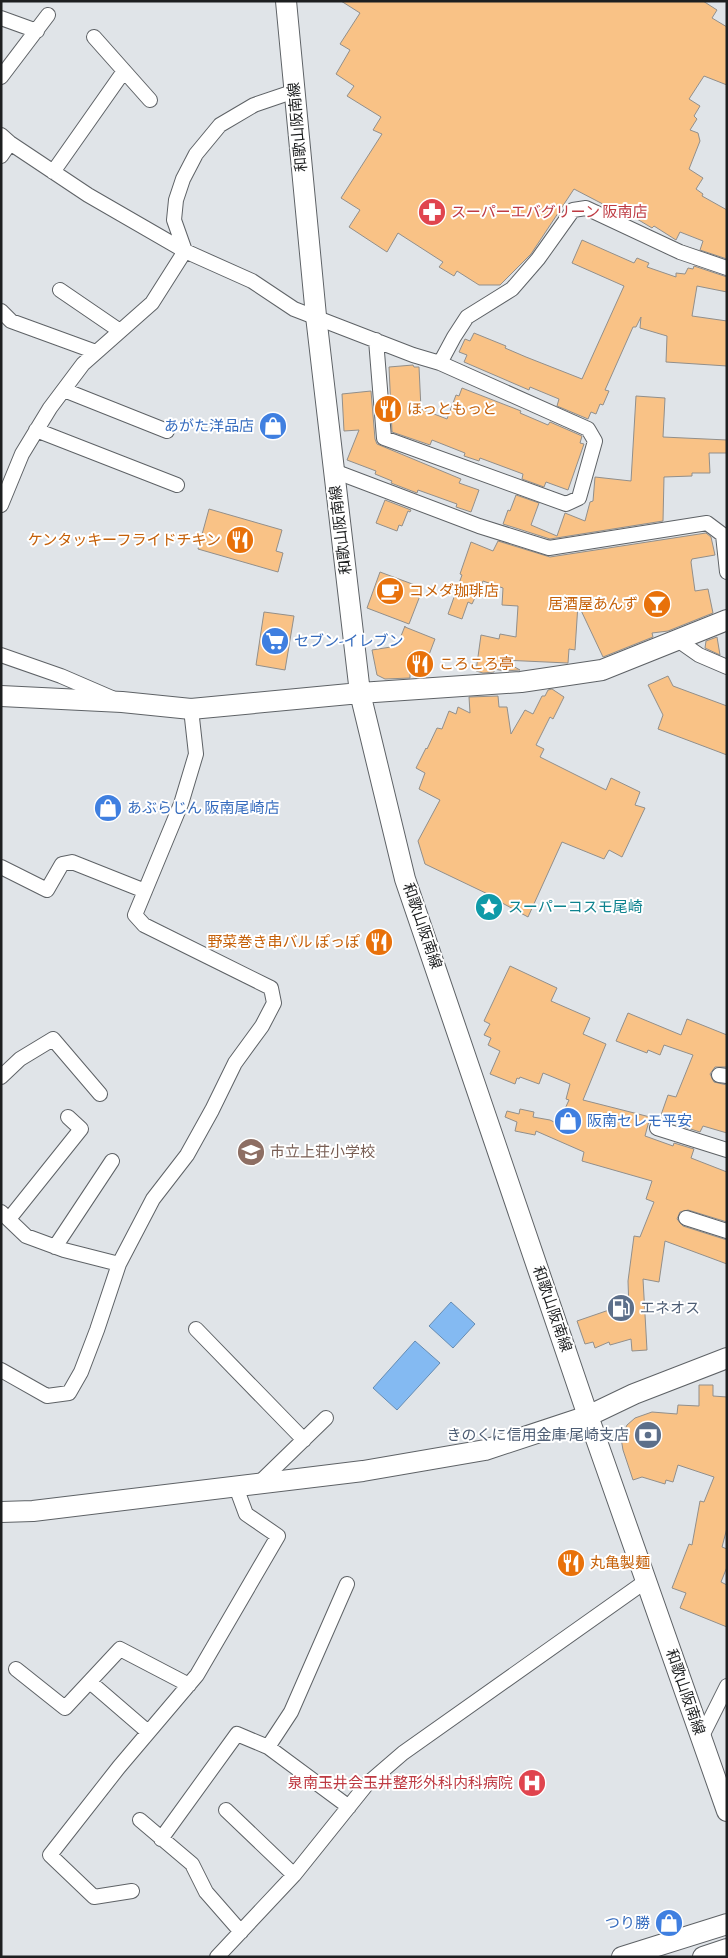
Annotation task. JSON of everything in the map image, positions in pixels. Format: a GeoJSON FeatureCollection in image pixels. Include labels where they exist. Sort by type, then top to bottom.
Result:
{"type":"FeatureCollection","features":[{"type":"Feature","properties":{"kind":"main road","name":"和歌山阪南線"},"geometry":{"type":"LineString","coordinates":[[286,1],[316,316],[360,693],[405,879],[588,1416],[727,1812]]}},
{"type":"Feature","properties":{"kind":"main road"},"geometry":{"type":"LineString","coordinates":[[1,696],[122,702],[192,709],[360,693],[521,682],[602,670],[727,620]]}},
{"type":"Feature","properties":{"kind":"main road"},"geometry":{"type":"LineString","coordinates":[[1,1512],[33,1511],[363,1471],[485,1450],[588,1416],[634,1394],[727,1358]]}},
{"type":"Feature","properties":{"kind":"main road"},"geometry":{"type":"LineString","coordinates":[[622,1957],[727,1924]]}},
{"type":"Feature","properties":{"kind":"main road"},"geometry":{"type":"LineString","coordinates":[[703,1957],[727,1949]]}},
{"type":"Feature","properties":{"kind":"street"},"geometry":{"type":"LineString","coordinates":[[1,77],[48,16]]}},
{"type":"Feature","properties":{"kind":"street"},"geometry":{"type":"LineString","coordinates":[[1,18],[36,31]]}},
{"type":"Feature","properties":{"kind":"street"},"geometry":{"type":"LineString","coordinates":[[94,38],[150,100]]}},
{"type":"Feature","properties":{"kind":"street"},"geometry":{"type":"LineString","coordinates":[[53,172],[124,71]]}},
{"type":"Feature","properties":{"kind":"street"},"geometry":{"type":"LineString","coordinates":[[185,251],[174,220],[176,200],[183,180],[196,154],[220,125],[254,105],[295,90]]}},
{"type":"Feature","properties":{"kind":"street"},"geometry":{"type":"LineString","coordinates":[[1,156],[6,139],[88,195],[185,251],[252,281],[294,309],[316,316],[376,340],[413,355],[440,363],[588,429],[595,441],[579,498],[566,504],[384,438],[376,340]]}},
{"type":"Feature","properties":{"kind":"street"},"geometry":{"type":"LineString","coordinates":[[440,363],[467,317],[512,289],[538,259],[573,210],[586,208],[680,252],[727,268]]}},
{"type":"Feature","properties":{"kind":"street"},"geometry":{"type":"LineString","coordinates":[[1,505],[22,454],[64,390],[83,364],[152,303],[185,251]]}},
{"type":"Feature","properties":{"kind":"street"},"geometry":{"type":"LineString","coordinates":[[60,290],[120,331]]}},
{"type":"Feature","properties":{"kind":"street"},"geometry":{"type":"LineString","coordinates":[[1,311],[11,321],[96,352]]}},
{"type":"Feature","properties":{"kind":"street"},"geometry":{"type":"LineString","coordinates":[[64,390],[167,431]]}},
{"type":"Feature","properties":{"kind":"street"},"geometry":{"type":"LineString","coordinates":[[36,430],[177,485]]}},
{"type":"Feature","properties":{"kind":"street"},"geometry":{"type":"LineString","coordinates":[[334,472],[479,526],[549,548],[708,522],[723,534],[727,572]]}},
{"type":"Feature","properties":{"kind":"street"},"geometry":{"type":"LineString","coordinates":[[679,640],[699,655],[727,667]]}},
{"type":"Feature","properties":{"kind":"street"},"geometry":{"type":"LineString","coordinates":[[1,655],[62,676],[122,702]]}},
{"type":"Feature","properties":{"kind":"street"},"geometry":{"type":"LineString","coordinates":[[1,1370],[47,1396],[69,1393],[81,1372],[119,1264],[153,1199],[187,1155],[235,1063],[262,1026],[274,1003],[271,988],[144,925],[135,915],[181,804],[196,754],[192,709]]}},
{"type":"Feature","properties":{"kind":"street"},"geometry":{"type":"LineString","coordinates":[[1,867],[47,890],[62,864],[72,862],[145,891]]}},
{"type":"Feature","properties":{"kind":"street"},"geometry":{"type":"LineString","coordinates":[[1,1077],[20,1059],[53,1038],[100,1094]]}},
{"type":"Feature","properties":{"kind":"street"},"geometry":{"type":"LineString","coordinates":[[68,1118],[81,1129],[5,1216],[26,1236],[55,1247],[119,1264]]}},
{"type":"Feature","properties":{"kind":"street"},"geometry":{"type":"LineString","coordinates":[[657,1128],[727,1150]]}},
{"type":"Feature","properties":{"kind":"street"},"geometry":{"type":"LineString","coordinates":[[55,1247],[112,1161]]}},
{"type":"Feature","properties":{"kind":"street"},"geometry":{"type":"LineString","coordinates":[[686,1218],[727,1231]]}},
{"type":"Feature","properties":{"kind":"street"},"geometry":{"type":"LineString","coordinates":[[196,1329],[304,1440]]}},
{"type":"Feature","properties":{"kind":"street"},"geometry":{"type":"LineString","coordinates":[[258,1484],[326,1418]]}},
{"type":"Feature","properties":{"kind":"street"},"geometry":{"type":"LineString","coordinates":[[132,1891],[94,1897],[50,1855],[119,1767],[197,1675],[278,1536],[246,1514],[236,1487]]}},
{"type":"Feature","properties":{"kind":"street"},"geometry":{"type":"LineString","coordinates":[[218,1957],[294,1875],[367,1784],[403,1753],[646,1581]]}},
{"type":"Feature","properties":{"kind":"street"},"geometry":{"type":"LineString","coordinates":[[268,1747],[291,1712],[347,1584]]}},
{"type":"Feature","properties":{"kind":"street"},"geometry":{"type":"LineString","coordinates":[[16,1669],[65,1708],[120,1649],[189,1685]]}},
{"type":"Feature","properties":{"kind":"street"},"geometry":{"type":"LineString","coordinates":[[90,1682],[148,1732]]}},
{"type":"Feature","properties":{"kind":"street"},"geometry":{"type":"LineString","coordinates":[[701,1738],[727,1686]]}},
{"type":"Feature","properties":{"kind":"street"},"geometry":{"type":"LineString","coordinates":[[161,1839],[237,1734],[268,1747],[349,1807]]}},
{"type":"Feature","properties":{"kind":"street"},"geometry":{"type":"LineString","coordinates":[[226,1810],[294,1875]]}},
{"type":"Feature","properties":{"kind":"street"},"geometry":{"type":"LineString","coordinates":[[140,1820],[192,1864],[206,1892],[240,1932]]}},
{"type":"Feature","properties":{"kind":"water"},"geometry":{"type":"Polygon","coordinates":[[[451,1302],[475,1324],[453,1348],[429,1326],[451,1302]]]}},
{"type":"Feature","properties":{"kind":"water"},"geometry":{"type":"Polygon","coordinates":[[[415,1341],[440,1363],[397,1410],[373,1388],[415,1341]]]}},
{"type":"Feature","properties":{"kind":"building"},"geometry":{"type":"Polygon","coordinates":[[[341,1],[703,1],[717,10],[712,18],[727,27],[727,85],[704,76],[689,99],[700,106],[694,116],[697,119],[690,130],[698,133],[700,141],[689,169],[703,178],[696,189],[703,194],[702,196],[727,210],[727,259],[700,250],[703,241],[680,232],[676,240],[654,226],[652,228],[622,210],[620,213],[574,189],[531,254],[500,285],[479,285],[457,271],[454,276],[439,267],[443,262],[398,233],[387,252],[349,227],[360,210],[341,198],[382,134],[373,130],[381,117],[347,96],[354,86],[336,74],[350,50],[340,44],[360,13],[341,1]]]}},
{"type":"Feature","properties":{"kind":"building"},"geometry":{"type":"Polygon","coordinates":[[[582,240],[634,263],[637,258],[649,263],[647,267],[676,277],[676,273],[685,274],[688,268],[693,269],[694,266],[727,277],[727,292],[697,286],[692,316],[727,321],[727,366],[666,362],[667,336],[640,328],[641,317],[636,327],[633,327],[605,390],[609,391],[603,405],[600,404],[596,414],[591,412],[588,419],[557,406],[559,399],[530,387],[529,390],[464,362],[467,355],[459,352],[465,339],[470,341],[474,333],[506,346],[505,348],[526,357],[582,379],[624,286],[572,263],[582,240]]]}},
{"type":"Feature","properties":{"kind":"building"},"geometry":{"type":"Polygon","coordinates":[[[413,365],[414,367],[419,367],[421,409],[447,419],[456,395],[459,396],[462,388],[521,411],[520,413],[548,425],[550,422],[582,436],[580,443],[584,444],[568,490],[546,482],[544,487],[522,479],[523,474],[480,458],[479,461],[464,456],[465,453],[432,440],[430,445],[392,432],[389,367],[413,365]]]}},
{"type":"Feature","properties":{"kind":"building"},"geometry":{"type":"Polygon","coordinates":[[[371,391],[377,444],[461,479],[459,483],[479,490],[471,512],[456,507],[457,504],[418,490],[417,493],[391,483],[392,481],[375,474],[376,471],[347,460],[359,430],[344,431],[342,394],[371,391]]]}},
{"type":"Feature","properties":{"kind":"building"},"geometry":{"type":"Polygon","coordinates":[[[636,396],[665,398],[663,437],[727,440],[727,453],[709,453],[710,473],[692,473],[692,476],[664,477],[663,521],[550,539],[503,524],[516,495],[539,503],[531,525],[557,536],[565,513],[585,521],[590,502],[593,501],[595,477],[631,481],[636,396]]]}},
{"type":"Feature","properties":{"kind":"building"},"geometry":{"type":"Polygon","coordinates":[[[385,500],[411,510],[410,512],[408,511],[402,526],[399,525],[397,531],[376,523],[385,500]]]}},
{"type":"Feature","properties":{"kind":"building","name":"ケンタッキーフライドチキン"},"geometry":{"type":"Polygon","coordinates":[[[209,509],[282,530],[276,551],[283,553],[278,572],[198,549],[209,509]]]}},
{"type":"Feature","properties":{"kind":"building"},"geometry":{"type":"Polygon","coordinates":[[[706,533],[711,537],[715,555],[692,559],[691,562],[695,591],[708,589],[713,613],[668,631],[652,633],[653,637],[603,657],[578,604],[575,650],[569,649],[568,663],[502,660],[520,670],[505,671],[494,669],[494,672],[483,673],[476,671],[481,635],[499,639],[500,634],[516,637],[518,606],[502,605],[503,588],[483,581],[472,604],[468,602],[462,619],[448,614],[471,542],[493,551],[498,541],[550,557],[706,533]]]}},
{"type":"Feature","properties":{"kind":"building"},"geometry":{"type":"Polygon","coordinates":[[[380,572],[423,588],[409,624],[367,608],[380,572]]]}},
{"type":"Feature","properties":{"kind":"building","name":"セブン-イレブン"},"geometry":{"type":"Polygon","coordinates":[[[264,612],[294,616],[285,670],[256,665],[264,612]]]}},
{"type":"Feature","properties":{"kind":"building"},"geometry":{"type":"Polygon","coordinates":[[[405,626],[435,639],[427,660],[410,653],[413,669],[410,669],[410,678],[385,679],[377,675],[372,650],[397,646],[405,626]]]}},
{"type":"Feature","properties":{"kind":"building"},"geometry":{"type":"Polygon","coordinates":[[[717,637],[720,655],[705,648],[706,641],[717,637]]]}},
{"type":"Feature","properties":{"kind":"building"},"geometry":{"type":"Polygon","coordinates":[[[668,676],[673,686],[727,706],[727,755],[658,729],[663,715],[648,685],[668,676]]]}},
{"type":"Feature","properties":{"kind":"building"},"geometry":{"type":"Polygon","coordinates":[[[552,689],[564,697],[553,719],[550,717],[536,745],[544,749],[540,757],[606,790],[611,778],[640,792],[635,805],[645,808],[622,857],[609,850],[604,859],[562,842],[528,917],[494,897],[425,864],[418,841],[440,800],[419,789],[425,773],[416,768],[437,728],[442,729],[449,711],[456,714],[458,707],[470,713],[469,697],[498,696],[499,707],[507,707],[511,734],[525,710],[533,714],[542,696],[545,696],[548,690],[552,689]]]}},
{"type":"Feature","properties":{"kind":"building"},"geometry":{"type":"Polygon","coordinates":[[[510,966],[557,988],[551,1001],[590,1018],[583,1034],[606,1044],[583,1100],[650,1117],[645,1136],[673,1146],[674,1143],[694,1149],[691,1158],[727,1172],[727,1222],[688,1210],[680,1212],[677,1219],[683,1226],[727,1240],[727,1264],[665,1241],[659,1282],[643,1279],[647,1350],[632,1351],[631,1339],[610,1345],[609,1342],[595,1348],[593,1342],[585,1344],[577,1321],[609,1310],[629,1310],[628,1281],[634,1236],[640,1237],[654,1202],[646,1199],[652,1181],[582,1161],[584,1152],[536,1131],[535,1135],[515,1131],[517,1122],[505,1117],[507,1111],[519,1114],[520,1109],[534,1112],[533,1117],[550,1120],[558,1124],[569,1100],[566,1099],[570,1084],[543,1073],[539,1084],[520,1077],[519,1079],[517,1078],[515,1084],[490,1074],[500,1051],[488,1045],[491,1038],[484,1035],[490,1024],[484,1021],[510,966]]]}},
{"type":"Feature","properties":{"kind":"building"},"geometry":{"type":"Polygon","coordinates":[[[628,1013],[681,1035],[687,1019],[727,1035],[727,1067],[715,1067],[710,1074],[714,1082],[727,1085],[727,1133],[703,1126],[700,1132],[681,1126],[682,1122],[661,1115],[668,1095],[676,1097],[693,1055],[664,1045],[660,1055],[648,1050],[647,1053],[616,1041],[628,1013]]]}},
{"type":"Feature","properties":{"kind":"building"},"geometry":{"type":"Polygon","coordinates":[[[699,1385],[713,1385],[713,1396],[727,1397],[727,1528],[722,1547],[727,1549],[727,1567],[721,1582],[727,1585],[727,1627],[680,1608],[686,1593],[672,1588],[689,1544],[692,1545],[700,1501],[704,1502],[714,1477],[678,1465],[673,1482],[666,1480],[665,1484],[642,1477],[633,1480],[621,1438],[627,1425],[635,1418],[652,1412],[677,1414],[678,1405],[699,1406],[699,1385]]]}},
{"type":"Feature","properties":{"kind":"place","name":"スーパーエバグリーン 阪南店"},"geometry":{"type":"Point","coordinates":[432,212]}},
{"type":"Feature","properties":{"kind":"place","name":"ほっともっと"},"geometry":{"type":"Point","coordinates":[388,409]}},
{"type":"Feature","properties":{"kind":"place","name":"あがた洋品店"},"geometry":{"type":"Point","coordinates":[273,426]}},
{"type":"Feature","properties":{"kind":"place","name":"ケンタッキーフライドチキン"},"geometry":{"type":"Point","coordinates":[240,540]}},
{"type":"Feature","properties":{"kind":"place","name":"コメダ珈琲店"},"geometry":{"type":"Point","coordinates":[390,591]}},
{"type":"Feature","properties":{"kind":"place","name":"居酒屋あんず"},"geometry":{"type":"Point","coordinates":[657,604]}},
{"type":"Feature","properties":{"kind":"place","name":"セブン-イレブン"},"geometry":{"type":"Point","coordinates":[275,641]}},
{"type":"Feature","properties":{"kind":"place","name":"ころころ亭"},"geometry":{"type":"Point","coordinates":[420,664]}},
{"type":"Feature","properties":{"kind":"place","name":"あぶらじん 阪南尾崎店"},"geometry":{"type":"Point","coordinates":[108,808]}},
{"type":"Feature","properties":{"kind":"place","name":"スーパーコスモ尾崎"},"geometry":{"type":"Point","coordinates":[489,907]}},
{"type":"Feature","properties":{"kind":"place","name":"野菜巻き串バル ぽっぽ"},"geometry":{"type":"Point","coordinates":[379,942]}},
{"type":"Feature","properties":{"kind":"place","name":"阪南セレモ平安"},"geometry":{"type":"Point","coordinates":[568,1121]}},
{"type":"Feature","properties":{"kind":"place","name":"市立上荘小学校"},"geometry":{"type":"Point","coordinates":[251,1152]}},
{"type":"Feature","properties":{"kind":"place","name":"エネオス"},"geometry":{"type":"Point","coordinates":[621,1308]}},
{"type":"Feature","properties":{"kind":"place","name":"きのくに信用金庫 尾崎支店"},"geometry":{"type":"Point","coordinates":[648,1435]}},
{"type":"Feature","properties":{"kind":"place","name":"丸亀製麺"},"geometry":{"type":"Point","coordinates":[571,1563]}},
{"type":"Feature","properties":{"kind":"place","name":"泉南玉井会玉井整形外科内科病院"},"geometry":{"type":"Point","coordinates":[532,1783]}},
{"type":"Feature","properties":{"kind":"place","name":"つり勝"},"geometry":{"type":"Point","coordinates":[669,1923]}}]}
